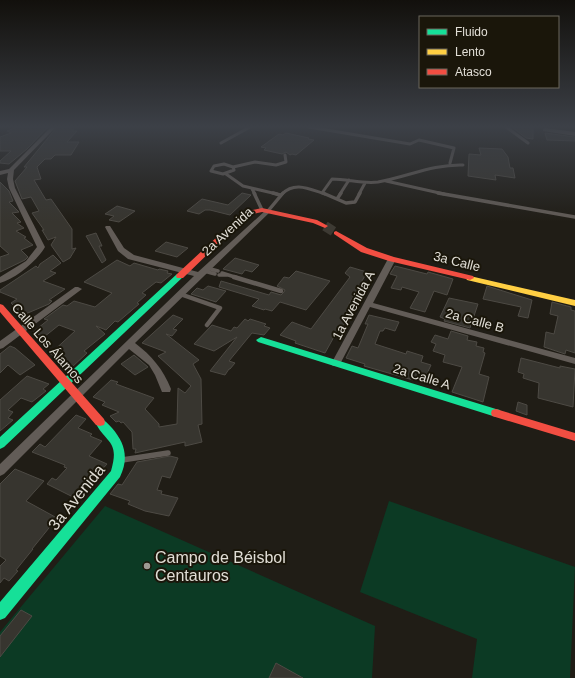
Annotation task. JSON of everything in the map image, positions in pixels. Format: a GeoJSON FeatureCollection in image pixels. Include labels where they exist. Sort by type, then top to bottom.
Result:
{"type":"FeatureCollection","features":[{"type":"Feature","properties":{"kind":"street"},"geometry":{"type":"LineString","coordinates":[[0,173],[11,170],[23,159]]}},
{"type":"Feature","properties":{"kind":"street"},"geometry":{"type":"LineString","coordinates":[[0,281],[29,262],[38,254],[41,248],[12,188],[10,179],[11,170]]}},
{"type":"Feature","properties":{"kind":"street"},"geometry":{"type":"LineString","coordinates":[[265,210],[315,221],[325,226]]}},
{"type":"Feature","properties":{"kind":"street","name":"2a Avenida"},"geometry":{"type":"LineString","coordinates":[[0,444],[246,213],[265,210]]}},
{"type":"Feature","properties":{"kind":"street","name":"2a Avenida"},"geometry":{"type":"LineString","coordinates":[[0,471],[166,307],[180,294],[212,272],[265,210]]}},
{"type":"Feature","properties":{"kind":"street"},"geometry":{"type":"LineString","coordinates":[[108,227],[121,249],[131,257],[185,271],[212,272]]}},
{"type":"Feature","properties":{"kind":"street","name":"3a Calle"},"geometry":{"type":"LineString","coordinates":[[336,233],[364,250],[392,259],[575,303]]}},
{"type":"Feature","properties":{"kind":"street","name":"1a Avenida A"},"geometry":{"type":"LineString","coordinates":[[336,364],[392,259]]}},
{"type":"Feature","properties":{"kind":"street"},"geometry":{"type":"LineString","coordinates":[[0,346],[78,289]]}},
{"type":"Feature","properties":{"kind":"street"},"geometry":{"type":"LineString","coordinates":[[152,301],[166,307]]}},
{"type":"Feature","properties":{"kind":"street","name":"2a Calle B"},"geometry":{"type":"LineString","coordinates":[[368,304],[575,361]]}},
{"type":"Feature","properties":{"kind":"street","name":"Calle Los Álamos"},"geometry":{"type":"LineString","coordinates":[[0,307],[77,395]]}},
{"type":"Feature","properties":{"kind":"street","name":"2a Calle A"},"geometry":{"type":"LineString","coordinates":[[261,340],[575,437]]}},
{"type":"Feature","properties":{"kind":"street"},"geometry":{"type":"LineString","coordinates":[[129,344],[146,356],[162,375],[166,389]]}},
{"type":"Feature","properties":{"kind":"street","name":"3a Avenida"},"geometry":{"type":"LineString","coordinates":[[0,613],[116,473],[120,461],[119,444],[77,395]]}},
{"type":"Feature","properties":{"kind":"lane"},"geometry":{"type":"LineString","coordinates":[[233,167],[234,170],[226,174],[215,173],[211,169],[214,166],[220,165],[228,165],[233,167],[258,162],[279,165],[284,164],[286,162],[286,159]]}},
{"type":"Feature","properties":{"kind":"lane"},"geometry":{"type":"LineString","coordinates":[[450,164],[451,159]]}},
{"type":"Feature","properties":{"kind":"lane"},"geometry":{"type":"LineString","coordinates":[[322,193],[332,178],[365,183],[382,180],[439,164],[463,165]]}},
{"type":"Feature","properties":{"kind":"lane"},"geometry":{"type":"LineString","coordinates":[[226,174],[243,186],[280,195]]}},
{"type":"Feature","properties":{"kind":"lane"},"geometry":{"type":"LineString","coordinates":[[337,199],[350,180]]}},
{"type":"Feature","properties":{"kind":"lane"},"geometry":{"type":"LineString","coordinates":[[382,180],[436,193],[575,217]]}},
{"type":"Feature","properties":{"kind":"lane"},"geometry":{"type":"LineString","coordinates":[[252,189],[265,210],[280,195],[292,187],[300,186],[346,203],[355,202],[365,183]]}},
{"type":"Feature","properties":{"kind":"lane"},"geometry":{"type":"LineString","coordinates":[[212,272],[228,275],[281,291]]}},
{"type":"Feature","properties":{"kind":"lane"},"geometry":{"type":"LineString","coordinates":[[180,294],[220,308],[207,325]]}},
{"type":"Feature","properties":{"kind":"lane"},"geometry":{"type":"LineString","coordinates":[[120,461],[168,453]]}},
{"type":"Feature","properties":{"kind":"green space"},"geometry":{"type":"Polygon","coordinates":[[[389,501],[575,567],[570,678],[472,678],[477,639],[360,592],[389,501]]]}},
{"type":"Feature","properties":{"kind":"green space","name":"Campo de Béisbol Centauros"},"geometry":{"type":"Polygon","coordinates":[[[105,506],[375,626],[372,678],[0,678],[0,632],[105,506]]]}},
{"type":"Feature","properties":{"kind":"building"},"geometry":{"type":"Polygon","coordinates":[[[3,159],[15,159],[9,164],[0,163],[3,159]]]}},
{"type":"Feature","properties":{"kind":"building"},"geometry":{"type":"Polygon","coordinates":[[[31,159],[51,159],[45,159],[37,167],[41,179],[34,180],[46,200],[51,199],[72,229],[72,249],[76,248],[70,258],[63,262],[51,245],[56,237],[48,240],[42,230],[44,230],[32,213],[39,211],[31,197],[22,199],[15,181],[27,167],[24,167],[31,159]]]}},
{"type":"Feature","properties":{"kind":"building"},"geometry":{"type":"Polygon","coordinates":[[[469,159],[508,159],[510,168],[513,168],[515,178],[495,175],[496,180],[468,176],[469,159]]]}},
{"type":"Feature","properties":{"kind":"building"},"geometry":{"type":"Polygon","coordinates":[[[0,182],[9,191],[13,201],[9,202],[19,212],[12,213],[21,222],[17,223],[24,228],[16,231],[26,237],[24,238],[33,245],[21,250],[28,257],[25,260],[0,272],[0,257],[9,254],[0,246],[0,182]]]}},
{"type":"Feature","properties":{"kind":"building"},"geometry":{"type":"Polygon","coordinates":[[[242,193],[251,195],[230,215],[210,210],[205,210],[199,214],[187,211],[202,199],[228,205],[242,193]]]}},
{"type":"Feature","properties":{"kind":"building"},"geometry":{"type":"Polygon","coordinates":[[[117,206],[135,211],[119,222],[109,220],[114,216],[105,214],[117,206]]]}},
{"type":"Feature","properties":{"kind":"building"},"geometry":{"type":"Polygon","coordinates":[[[96,233],[102,246],[99,246],[106,260],[102,263],[86,236],[96,233]]]}},
{"type":"Feature","properties":{"kind":"building"},"geometry":{"type":"Polygon","coordinates":[[[166,242],[188,248],[177,257],[155,251],[166,242]]]}},
{"type":"Feature","properties":{"kind":"building"},"geometry":{"type":"Polygon","coordinates":[[[53,255],[61,263],[50,271],[56,273],[43,281],[65,289],[49,300],[52,301],[49,304],[23,315],[11,303],[17,299],[0,292],[0,290],[36,266],[38,268],[40,264],[53,255]]]}},
{"type":"Feature","properties":{"kind":"building"},"geometry":{"type":"Polygon","coordinates":[[[235,258],[259,265],[252,272],[245,270],[242,274],[223,269],[235,258]]]}},
{"type":"Feature","properties":{"kind":"building"},"geometry":{"type":"Polygon","coordinates":[[[117,260],[130,266],[134,263],[158,270],[168,271],[167,273],[172,274],[161,283],[156,282],[142,293],[146,295],[137,303],[139,304],[118,322],[115,321],[106,330],[96,326],[105,334],[84,351],[87,353],[71,368],[58,363],[62,359],[50,354],[75,331],[59,325],[44,337],[33,332],[48,320],[44,319],[63,305],[67,306],[74,301],[95,307],[112,293],[84,282],[117,260]]]}},
{"type":"Feature","properties":{"kind":"building"},"geometry":{"type":"Polygon","coordinates":[[[395,266],[427,274],[428,272],[453,279],[447,295],[434,291],[425,312],[410,308],[419,292],[402,287],[401,290],[391,288],[397,276],[390,274],[395,266]]]}},
{"type":"Feature","properties":{"kind":"building"},"geometry":{"type":"Polygon","coordinates":[[[350,267],[367,272],[348,306],[351,307],[344,319],[347,320],[343,326],[340,326],[325,353],[295,343],[296,341],[280,335],[292,322],[311,329],[350,277],[345,273],[350,267]]]}},
{"type":"Feature","properties":{"kind":"building"},"geometry":{"type":"Polygon","coordinates":[[[296,271],[330,281],[306,310],[280,302],[272,311],[264,310],[252,306],[259,299],[219,287],[221,281],[269,295],[271,292],[281,295],[285,290],[277,286],[284,277],[289,278],[296,271]]]}},
{"type":"Feature","properties":{"kind":"building"},"geometry":{"type":"Polygon","coordinates":[[[208,286],[226,291],[216,302],[191,294],[197,288],[203,290],[208,286]]]}},
{"type":"Feature","properties":{"kind":"building"},"geometry":{"type":"Polygon","coordinates":[[[487,286],[532,300],[528,318],[518,316],[521,307],[483,299],[487,286]]]}},
{"type":"Feature","properties":{"kind":"building"},"geometry":{"type":"Polygon","coordinates":[[[449,298],[478,304],[470,328],[444,321],[445,319],[440,317],[449,298]]]}},
{"type":"Feature","properties":{"kind":"building"},"geometry":{"type":"Polygon","coordinates":[[[552,302],[571,307],[571,310],[575,311],[575,353],[566,350],[565,354],[544,347],[546,332],[554,334],[558,316],[550,314],[552,302]]]}},
{"type":"Feature","properties":{"kind":"building"},"geometry":{"type":"Polygon","coordinates":[[[173,315],[183,319],[173,329],[177,330],[172,336],[166,334],[199,360],[193,364],[201,379],[202,424],[198,425],[202,442],[185,446],[185,442],[135,453],[136,449],[133,449],[132,432],[123,422],[116,422],[110,416],[119,412],[102,405],[105,402],[93,397],[111,380],[118,382],[116,384],[154,398],[145,409],[159,424],[159,427],[177,424],[178,388],[185,393],[191,386],[158,356],[166,352],[142,343],[173,315]]]}},
{"type":"Feature","properties":{"kind":"building"},"geometry":{"type":"Polygon","coordinates":[[[369,315],[399,322],[395,331],[385,328],[383,331],[380,331],[375,344],[406,354],[407,351],[423,356],[421,362],[431,365],[424,380],[414,376],[413,380],[364,366],[365,364],[346,358],[352,346],[358,348],[368,324],[365,324],[369,315]]]}},
{"type":"Feature","properties":{"kind":"building"},"geometry":{"type":"Polygon","coordinates":[[[245,319],[248,321],[250,319],[266,324],[264,326],[270,328],[264,335],[252,333],[229,361],[235,363],[225,375],[210,371],[237,337],[214,351],[194,344],[212,325],[231,331],[234,327],[237,328],[245,319]]]}},
{"type":"Feature","properties":{"kind":"building"},"geometry":{"type":"Polygon","coordinates":[[[451,331],[468,336],[467,340],[477,342],[476,346],[484,348],[483,352],[485,353],[479,374],[489,377],[483,402],[452,392],[462,367],[443,362],[445,355],[433,351],[436,344],[431,342],[435,335],[448,339],[451,331]]]}},
{"type":"Feature","properties":{"kind":"building"},"geometry":{"type":"Polygon","coordinates":[[[10,346],[15,348],[35,365],[20,375],[8,365],[0,373],[0,354],[10,346]]]}},
{"type":"Feature","properties":{"kind":"building"},"geometry":{"type":"Polygon","coordinates":[[[134,355],[148,367],[135,375],[121,364],[134,355]]]}},
{"type":"Feature","properties":{"kind":"building"},"geometry":{"type":"Polygon","coordinates":[[[521,358],[560,368],[560,366],[575,369],[573,407],[538,398],[539,383],[523,378],[524,374],[518,372],[521,358]]]}},
{"type":"Feature","properties":{"kind":"building"},"geometry":{"type":"Polygon","coordinates":[[[27,376],[49,384],[43,389],[46,391],[32,402],[21,398],[8,410],[13,412],[8,418],[13,420],[0,431],[0,400],[27,376]]]}},
{"type":"Feature","properties":{"kind":"building"},"geometry":{"type":"Polygon","coordinates":[[[518,402],[527,405],[527,415],[516,411],[518,402]]]}},
{"type":"Feature","properties":{"kind":"building"},"geometry":{"type":"Polygon","coordinates":[[[76,415],[86,419],[78,428],[92,434],[90,436],[102,441],[89,456],[107,464],[99,473],[94,470],[81,486],[86,488],[77,499],[47,484],[52,478],[56,480],[67,468],[64,467],[65,465],[32,452],[40,444],[45,447],[76,415]]]}},
{"type":"Feature","properties":{"kind":"building"},"geometry":{"type":"Polygon","coordinates":[[[170,456],[178,458],[170,478],[162,476],[157,490],[162,491],[161,494],[178,498],[169,516],[145,511],[128,504],[130,501],[110,494],[118,484],[122,485],[137,462],[170,456]]]}},
{"type":"Feature","properties":{"kind":"building"},"geometry":{"type":"Polygon","coordinates":[[[15,469],[44,481],[26,501],[57,518],[16,570],[18,571],[9,581],[4,578],[0,583],[0,566],[6,560],[0,556],[0,484],[15,469]]]}},
{"type":"Feature","properties":{"kind":"building"},"geometry":{"type":"Polygon","coordinates":[[[21,610],[32,616],[0,657],[0,636],[21,610]]]}},
{"type":"Feature","properties":{"kind":"building"},"geometry":{"type":"Polygon","coordinates":[[[276,663],[303,678],[269,678],[276,663]]]}},
{"type":"Feature","properties":{"kind":"tunnel"},"geometry":{"type":"LineString","coordinates":[[325,226],[336,233]]}},
{"type":"Feature","properties":{"kind":"traffic: fast"},"geometry":{"type":"LineString","coordinates":[[0,444],[180,276]]}},
{"type":"Feature","properties":{"kind":"traffic: fast"},"geometry":{"type":"LineString","coordinates":[[261,340],[496,413]]}},
{"type":"Feature","properties":{"kind":"traffic: fast"},"geometry":{"type":"LineString","coordinates":[[0,613],[116,473],[120,456],[118,444],[100,422]]}},
{"type":"Feature","properties":{"kind":"traffic: slow"},"geometry":{"type":"LineString","coordinates":[[470,278],[575,303]]}},
{"type":"Feature","properties":{"kind":"traffic: jam"},"geometry":{"type":"LineString","coordinates":[[180,276],[246,213],[262,210],[315,221],[325,226]]}},
{"type":"Feature","properties":{"kind":"traffic: jam"},"geometry":{"type":"LineString","coordinates":[[336,233],[364,250],[392,259],[470,278]]}},
{"type":"Feature","properties":{"kind":"traffic: jam"},"geometry":{"type":"LineString","coordinates":[[0,307],[100,422]]}},
{"type":"Feature","properties":{"kind":"traffic: jam"},"geometry":{"type":"LineString","coordinates":[[496,413],[575,437]]}},
{"type":"Feature","properties":{"kind":"place","name":"Campo de Béisbol Centauros"},"geometry":{"type":"Point","coordinates":[147,566]}}]}
